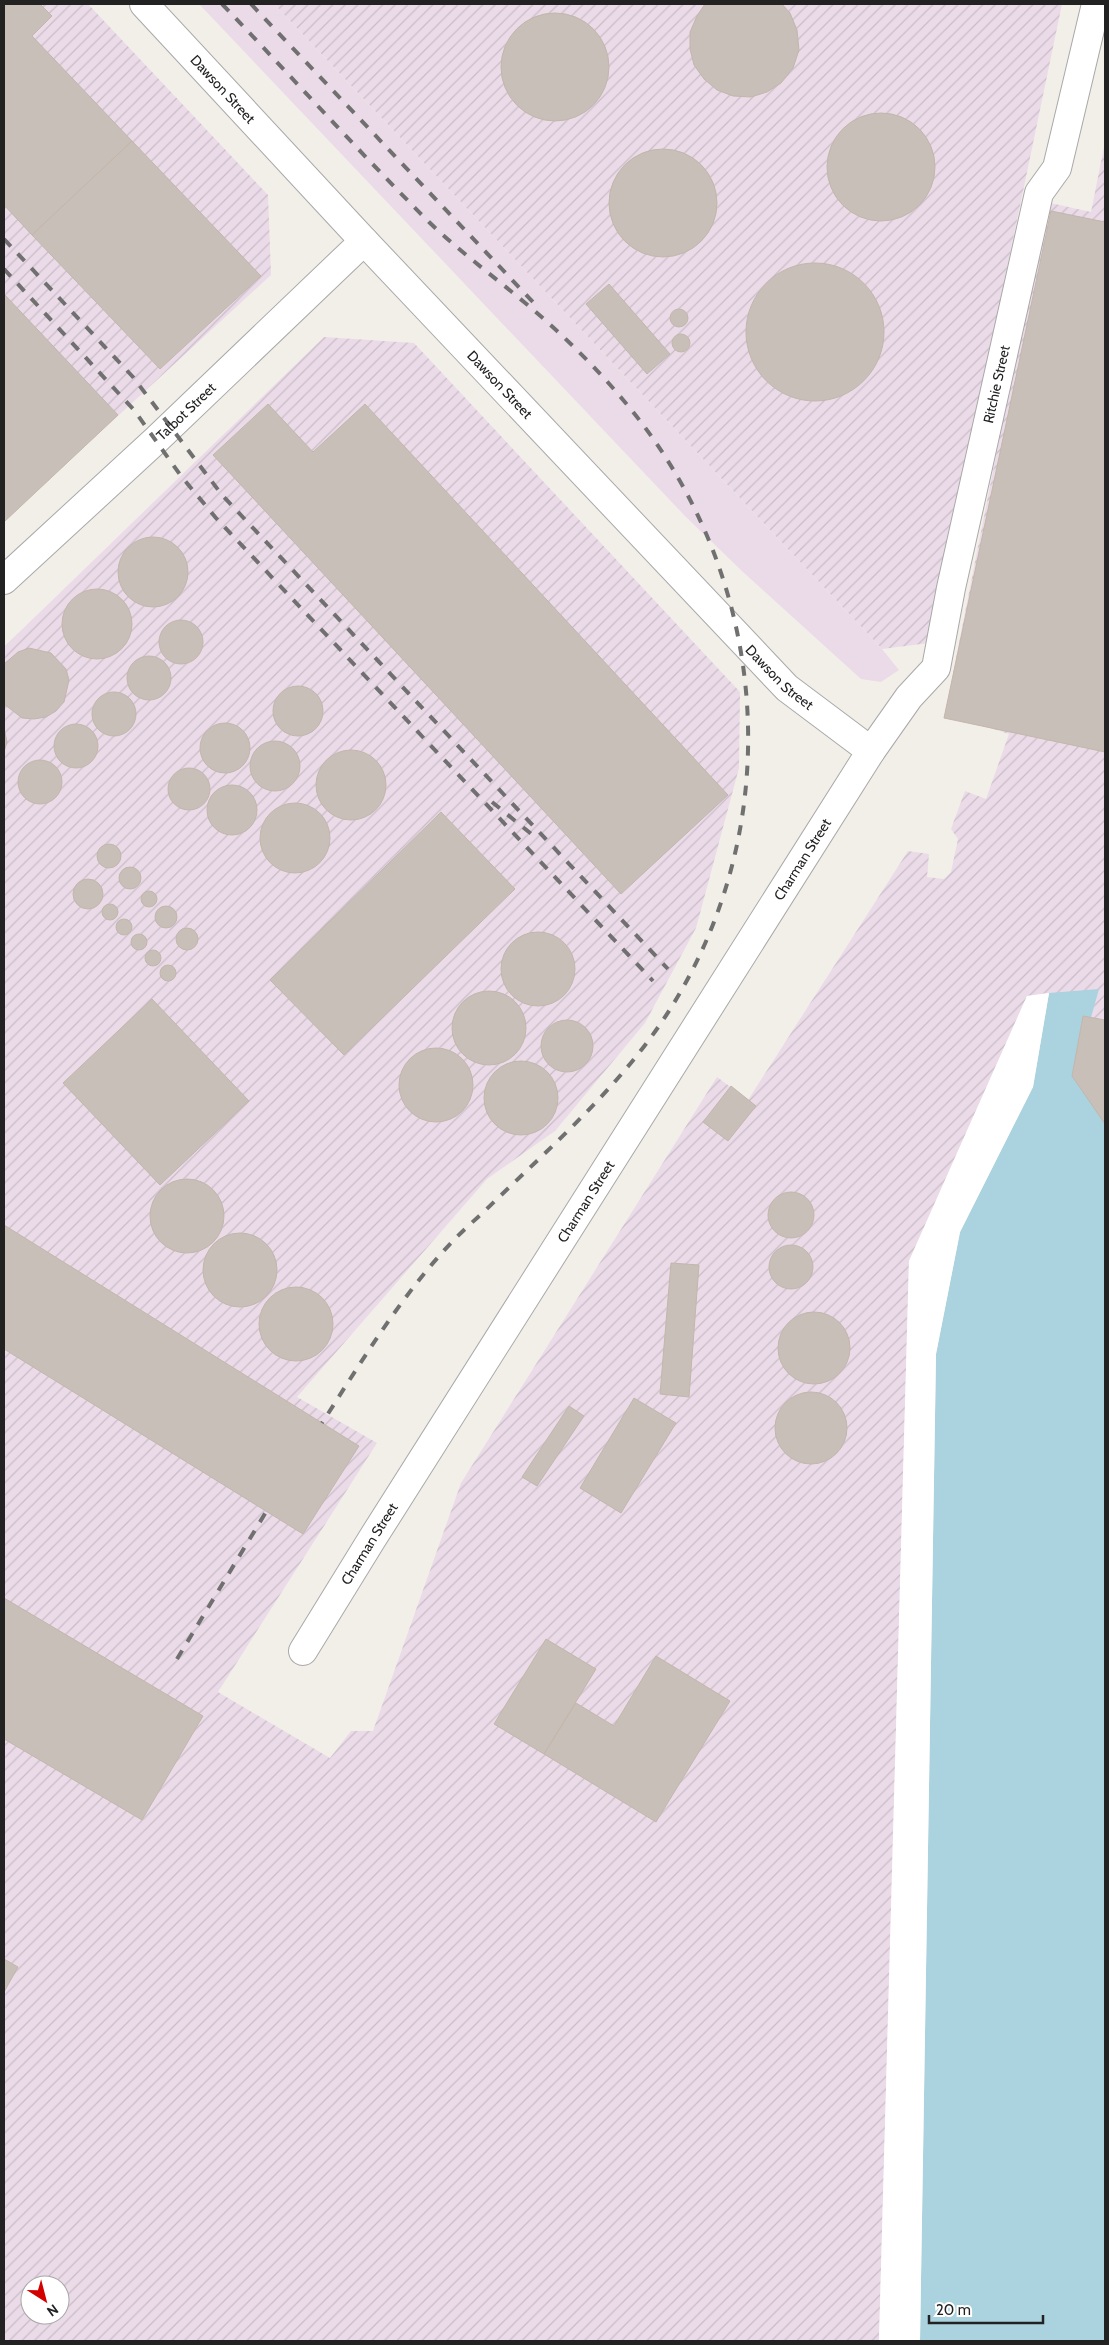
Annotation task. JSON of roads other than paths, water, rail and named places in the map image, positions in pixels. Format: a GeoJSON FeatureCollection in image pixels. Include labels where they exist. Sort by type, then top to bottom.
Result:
{"type":"FeatureCollection","features":[{"type":"Feature","properties":{"kind":"street","name":"Dawson Street"},"geometry":{"type":"LineString","coordinates":[[144,4],[364,242],[787,688],[871,751]]}},
{"type":"Feature","properties":{"kind":"street","name":"Ritchie Street"},"geometry":{"type":"LineString","coordinates":[[871,751],[909,697],[936,668],[951,588],[1039,193],[1057,168],[1096,4]]}},
{"type":"Feature","properties":{"kind":"street","name":"Talbot Street"},"geometry":{"type":"LineString","coordinates":[[4,580],[156,440],[364,242]]}},
{"type":"Feature","properties":{"kind":"street","name":"Charman Street"},"geometry":{"type":"LineString","coordinates":[[303,1651],[377,1530],[871,751]]}},
{"type":"Feature","properties":{"kind":"water"},"geometry":{"type":"Polygon","coordinates":[[[1099,989],[1076,1071],[1105,1117],[1105,2341],[920,2341],[936,1354],[960,1232],[1033,1087],[1049,993],[1099,989]]]}},
{"type":"Feature","properties":{"kind":"railway"},"geometry":{"type":"LineString","coordinates":[[222,4],[429,222],[551,325],[589,362],[624,401],[674,471],[711,546],[736,626],[747,708],[745,791],[730,872],[702,951],[659,1026],[602,1096],[456,1237],[432,1264],[382,1330],[322,1423]]}},
{"type":"Feature","properties":{"kind":"railway"},"geometry":{"type":"LineString","coordinates":[[251,4],[533,302]]}},
{"type":"Feature","properties":{"kind":"railway"},"geometry":{"type":"LineString","coordinates":[[4,239],[133,377],[222,495],[668,969]]}},
{"type":"Feature","properties":{"kind":"railway"},"geometry":{"type":"LineString","coordinates":[[4,269],[134,410],[181,476],[216,518],[653,981]]}},
{"type":"Feature","properties":{"kind":"railway"},"geometry":{"type":"LineString","coordinates":[[492,802],[535,837]]}},
{"type":"Feature","properties":{"kind":"railway"},"geometry":{"type":"LineString","coordinates":[[177,1659],[266,1512]]}}]}
